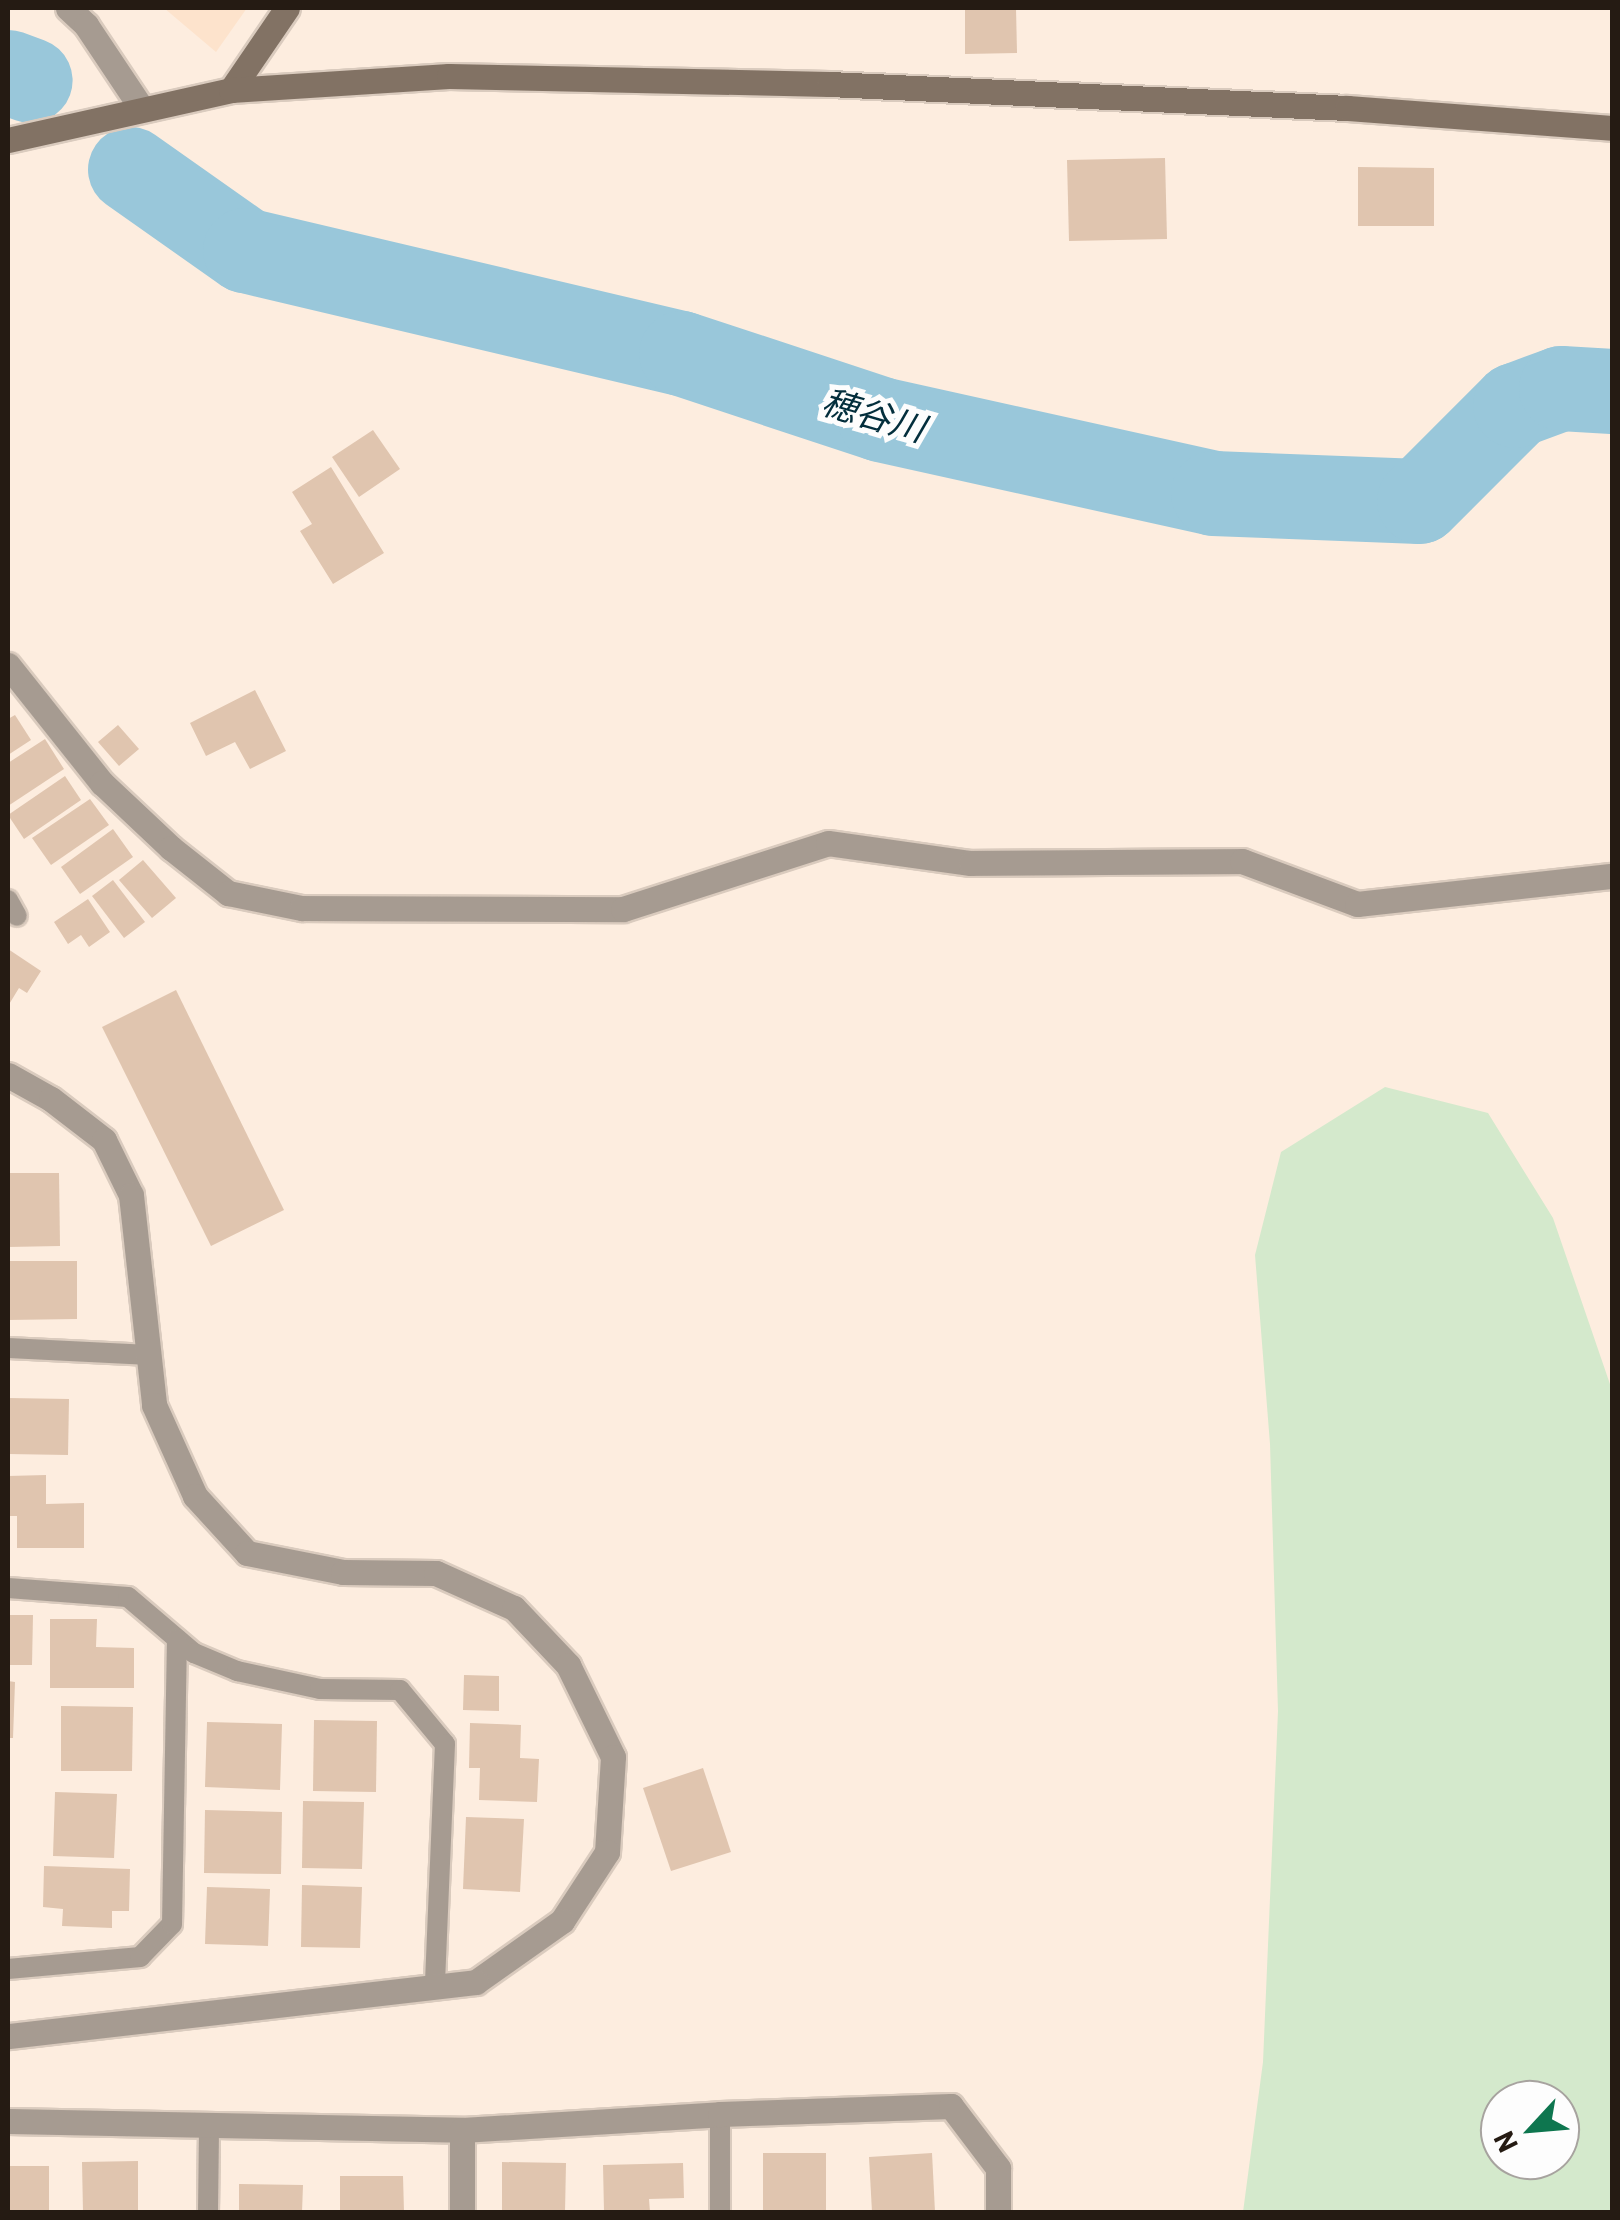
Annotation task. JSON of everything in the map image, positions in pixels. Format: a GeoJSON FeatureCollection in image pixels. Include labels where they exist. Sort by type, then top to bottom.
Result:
{"type":"FeatureCollection","features":[{"type":"Feature","properties":{"kind":"street"},"geometry":{"type":"LineString","coordinates":[[68,8],[86,26],[142,109]]}},
{"type":"Feature","properties":{"kind":"street"},"geometry":{"type":"LineString","coordinates":[[231,90],[288,8]]}},
{"type":"Feature","properties":{"kind":"street"},"geometry":{"type":"LineString","coordinates":[[8,140],[231,90],[449,76],[829,84],[1347,108],[1612,128]]}},
{"type":"Feature","properties":{"kind":"street"},"geometry":{"type":"LineString","coordinates":[[8,665],[102,783],[171,848],[228,893],[302,908],[623,908],[828,843],[971,863],[1242,861],[1357,904],[1612,876]]}},
{"type":"Feature","properties":{"kind":"street"},"geometry":{"type":"LineString","coordinates":[[8,1074],[52,1099],[104,1140],[130,1195],[154,1404],[195,1496],[247,1553],[344,1572],[436,1573],[514,1608],[568,1666],[613,1757],[608,1852],[562,1921],[476,1982],[8,2036]]}},
{"type":"Feature","properties":{"kind":"street"},"geometry":{"type":"LineString","coordinates":[[8,2121],[462,2130],[720,2114],[950,2106],[998,2168],[998,2212]]}},
{"type":"Feature","properties":{"kind":"street"},"geometry":{"type":"LineString","coordinates":[[462,2130],[462,2212]]}},
{"type":"Feature","properties":{"kind":"lane"},"geometry":{"type":"LineString","coordinates":[[8,1348],[150,1355]]}},
{"type":"Feature","properties":{"kind":"lane"},"geometry":{"type":"LineString","coordinates":[[8,1588],[128,1597],[194,1653],[237,1671],[320,1688],[400,1690],[445,1744],[435,1986]]}},
{"type":"Feature","properties":{"kind":"lane"},"geometry":{"type":"LineString","coordinates":[[8,1969],[140,1956],[172,1924],[178,1640]]}},
{"type":"Feature","properties":{"kind":"lane"},"geometry":{"type":"LineString","coordinates":[[720,2114],[720,2212]]}},
{"type":"Feature","properties":{"kind":"lane"},"geometry":{"type":"LineString","coordinates":[[208,2212],[210,2125]]}},
{"type":"Feature","properties":{"kind":"shaded area"},"geometry":{"type":"Polygon","coordinates":[[[164,8],[247,8],[216,52],[164,8]]]}},
{"type":"Feature","properties":{"kind":"green space"},"geometry":{"type":"Polygon","coordinates":[[[1385,1087],[1488,1113],[1553,1218],[1612,1390],[1612,2212],[1243,2212],[1263,2062],[1278,1711],[1270,1444],[1255,1255],[1281,1152],[1385,1087]]]}},
{"type":"Feature","properties":{"kind":"building"},"geometry":{"type":"Polygon","coordinates":[[[965,8],[1016,8],[1017,53],[965,54],[965,8]]]}},
{"type":"Feature","properties":{"kind":"building"},"geometry":{"type":"Polygon","coordinates":[[[1165,158],[1167,239],[1069,241],[1067,160],[1165,158]]]}},
{"type":"Feature","properties":{"kind":"building"},"geometry":{"type":"Polygon","coordinates":[[[1358,167],[1434,168],[1434,226],[1358,226],[1358,167]]]}},
{"type":"Feature","properties":{"kind":"building"},"geometry":{"type":"Polygon","coordinates":[[[373,430],[400,469],[359,497],[332,457],[373,430]]]}},
{"type":"Feature","properties":{"kind":"building"},"geometry":{"type":"Polygon","coordinates":[[[331,467],[384,553],[333,584],[300,531],[312,524],[292,492],[331,467]]]}},
{"type":"Feature","properties":{"kind":"building"},"geometry":{"type":"Polygon","coordinates":[[[255,690],[286,751],[250,769],[235,742],[206,756],[190,723],[255,690]]]}},
{"type":"Feature","properties":{"kind":"building"},"geometry":{"type":"Polygon","coordinates":[[[15,715],[31,740],[8,755],[8,719],[15,715]]]}},
{"type":"Feature","properties":{"kind":"building"},"geometry":{"type":"Polygon","coordinates":[[[118,725],[139,749],[119,766],[98,742],[118,725]]]}},
{"type":"Feature","properties":{"kind":"building"},"geometry":{"type":"Polygon","coordinates":[[[45,739],[64,769],[8,806],[8,763],[45,739]]]}},
{"type":"Feature","properties":{"kind":"building"},"geometry":{"type":"Polygon","coordinates":[[[65,776],[81,800],[24,839],[8,815],[65,776]]]}},
{"type":"Feature","properties":{"kind":"building"},"geometry":{"type":"Polygon","coordinates":[[[90,799],[109,825],[51,865],[32,838],[90,799]]]}},
{"type":"Feature","properties":{"kind":"building"},"geometry":{"type":"Polygon","coordinates":[[[113,829],[133,857],[80,894],[61,867],[113,829]]]}},
{"type":"Feature","properties":{"kind":"building"},"geometry":{"type":"Polygon","coordinates":[[[143,860],[176,898],[152,918],[119,880],[143,860]]]}},
{"type":"Feature","properties":{"kind":"building"},"geometry":{"type":"Polygon","coordinates":[[[113,880],[145,922],[124,938],[92,896],[113,880]]]}},
{"type":"Feature","properties":{"kind":"building"},"geometry":{"type":"Polygon","coordinates":[[[88,899],[110,932],[89,947],[81,935],[68,944],[54,922],[88,899]]]}},
{"type":"Feature","properties":{"kind":"building"},"geometry":{"type":"Polygon","coordinates":[[[8,949],[41,971],[27,993],[19,988],[8,1006],[8,949]]]}},
{"type":"Feature","properties":{"kind":"building"},"geometry":{"type":"Polygon","coordinates":[[[176,990],[284,1210],[211,1246],[102,1027],[176,990]]]}},
{"type":"Feature","properties":{"kind":"building"},"geometry":{"type":"Polygon","coordinates":[[[8,1173],[59,1173],[60,1246],[8,1247],[8,1173]]]}},
{"type":"Feature","properties":{"kind":"building"},"geometry":{"type":"Polygon","coordinates":[[[8,1261],[77,1261],[77,1319],[8,1320],[8,1261]]]}},
{"type":"Feature","properties":{"kind":"building"},"geometry":{"type":"Polygon","coordinates":[[[8,1398],[69,1399],[68,1455],[8,1454],[8,1398]]]}},
{"type":"Feature","properties":{"kind":"building"},"geometry":{"type":"Polygon","coordinates":[[[46,1475],[46,1504],[84,1503],[84,1548],[17,1548],[17,1516],[8,1516],[8,1476],[46,1475]]]}},
{"type":"Feature","properties":{"kind":"building"},"geometry":{"type":"Polygon","coordinates":[[[8,1615],[33,1615],[32,1665],[8,1665],[8,1615]]]}},
{"type":"Feature","properties":{"kind":"building"},"geometry":{"type":"Polygon","coordinates":[[[50,1619],[97,1619],[96,1647],[134,1648],[134,1688],[50,1688],[50,1619]]]}},
{"type":"Feature","properties":{"kind":"building"},"geometry":{"type":"Polygon","coordinates":[[[464,1675],[499,1676],[499,1711],[463,1710],[464,1675]]]}},
{"type":"Feature","properties":{"kind":"building"},"geometry":{"type":"Polygon","coordinates":[[[8,1681],[15,1682],[13,1738],[8,1738],[8,1681]]]}},
{"type":"Feature","properties":{"kind":"building"},"geometry":{"type":"Polygon","coordinates":[[[61,1706],[133,1707],[132,1771],[61,1771],[61,1706]]]}},
{"type":"Feature","properties":{"kind":"building"},"geometry":{"type":"Polygon","coordinates":[[[314,1720],[377,1721],[376,1792],[313,1791],[314,1720]]]}},
{"type":"Feature","properties":{"kind":"building"},"geometry":{"type":"Polygon","coordinates":[[[207,1722],[282,1724],[280,1790],[205,1787],[207,1722]]]}},
{"type":"Feature","properties":{"kind":"building"},"geometry":{"type":"Polygon","coordinates":[[[470,1723],[521,1725],[520,1758],[539,1759],[537,1802],[479,1800],[480,1768],[469,1768],[470,1723]]]}},
{"type":"Feature","properties":{"kind":"building"},"geometry":{"type":"Polygon","coordinates":[[[703,1768],[731,1852],[671,1871],[643,1788],[703,1768]]]}},
{"type":"Feature","properties":{"kind":"building"},"geometry":{"type":"Polygon","coordinates":[[[55,1792],[117,1794],[114,1858],[53,1856],[55,1792]]]}},
{"type":"Feature","properties":{"kind":"building"},"geometry":{"type":"Polygon","coordinates":[[[303,1801],[364,1802],[362,1869],[302,1868],[303,1801]]]}},
{"type":"Feature","properties":{"kind":"building"},"geometry":{"type":"Polygon","coordinates":[[[205,1810],[282,1812],[281,1874],[204,1873],[205,1810]]]}},
{"type":"Feature","properties":{"kind":"building"},"geometry":{"type":"Polygon","coordinates":[[[466,1817],[524,1819],[520,1892],[463,1889],[466,1817]]]}},
{"type":"Feature","properties":{"kind":"building"},"geometry":{"type":"Polygon","coordinates":[[[44,1866],[130,1869],[129,1911],[112,1911],[112,1928],[62,1926],[63,1909],[43,1907],[44,1866]]]}},
{"type":"Feature","properties":{"kind":"building"},"geometry":{"type":"Polygon","coordinates":[[[302,1885],[362,1887],[360,1948],[301,1947],[302,1885]]]}},
{"type":"Feature","properties":{"kind":"building"},"geometry":{"type":"Polygon","coordinates":[[[207,1887],[270,1889],[268,1946],[205,1944],[207,1887]]]}},
{"type":"Feature","properties":{"kind":"building"},"geometry":{"type":"Polygon","coordinates":[[[763,2153],[826,2153],[826,2212],[763,2212],[763,2153]]]}},
{"type":"Feature","properties":{"kind":"building"},"geometry":{"type":"Polygon","coordinates":[[[932,2153],[935,2212],[872,2212],[869,2157],[932,2153]]]}},
{"type":"Feature","properties":{"kind":"building"},"geometry":{"type":"Polygon","coordinates":[[[138,2161],[138,2212],[83,2212],[82,2162],[138,2161]]]}},
{"type":"Feature","properties":{"kind":"building"},"geometry":{"type":"Polygon","coordinates":[[[502,2162],[566,2163],[565,2212],[502,2212],[502,2162]]]}},
{"type":"Feature","properties":{"kind":"building"},"geometry":{"type":"Polygon","coordinates":[[[683,2163],[684,2198],[649,2199],[650,2212],[604,2212],[603,2165],[683,2163]]]}},
{"type":"Feature","properties":{"kind":"building"},"geometry":{"type":"Polygon","coordinates":[[[9,2166],[49,2166],[49,2212],[8,2212],[9,2166]]]}},
{"type":"Feature","properties":{"kind":"building"},"geometry":{"type":"Polygon","coordinates":[[[340,2176],[403,2176],[404,2212],[340,2212],[340,2176]]]}},
{"type":"Feature","properties":{"kind":"building"},"geometry":{"type":"Polygon","coordinates":[[[239,2184],[303,2185],[302,2212],[239,2212],[239,2184]]]}},
{"type":"Feature","properties":{"kind":"waterway","name":"穂谷川"},"geometry":{"type":"LineString","coordinates":[[8,72],[30,80]]}},
{"type":"Feature","properties":{"kind":"waterway","name":"穂谷川"},"geometry":{"type":"LineString","coordinates":[[130,169],[245,250],[681,353],[880,419],[1213,493],[1419,501],[1515,405],[1561,388],[1612,391]]}}]}
